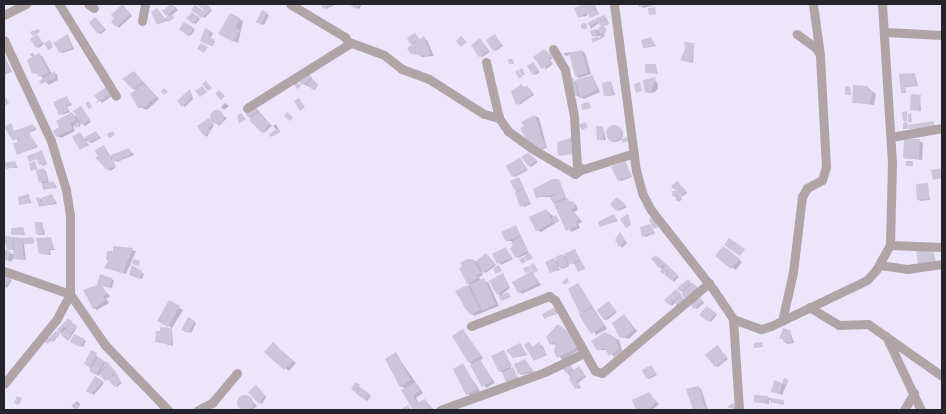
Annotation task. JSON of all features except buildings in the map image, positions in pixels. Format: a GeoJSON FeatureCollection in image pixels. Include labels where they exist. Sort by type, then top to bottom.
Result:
{"type":"FeatureCollection","features":[{"type":"Feature","properties":{"kind":"street"},"geometry":{"type":"LineString","coordinates":[[4,15],[26,4]]}},
{"type":"Feature","properties":{"kind":"street"},"geometry":{"type":"LineString","coordinates":[[58,4],[116,96]]}},
{"type":"Feature","properties":{"kind":"street"},"geometry":{"type":"LineString","coordinates":[[142,21],[145,4]]}},
{"type":"Feature","properties":{"kind":"street"},"geometry":{"type":"LineString","coordinates":[[290,4],[349,42],[384,55],[402,69],[430,79],[484,114],[499,118]]}},
{"type":"Feature","properties":{"kind":"street"},"geometry":{"type":"LineString","coordinates":[[614,4],[634,153],[642,193],[651,210],[709,283],[732,320],[739,410]]}},
{"type":"Feature","properties":{"kind":"street"},"geometry":{"type":"LineString","coordinates":[[782,321],[794,272],[802,197],[807,188],[822,180],[826,167],[820,55],[813,4]]}},
{"type":"Feature","properties":{"kind":"street"},"geometry":{"type":"LineString","coordinates":[[732,320],[761,329],[782,321],[867,280],[879,266],[890,245],[891,137],[886,32],[882,4]]}},
{"type":"Feature","properties":{"kind":"street"},"geometry":{"type":"LineString","coordinates":[[886,32],[942,35]]}},
{"type":"Feature","properties":{"kind":"street"},"geometry":{"type":"LineString","coordinates":[[797,34],[820,55]]}},
{"type":"Feature","properties":{"kind":"street"},"geometry":{"type":"LineString","coordinates":[[4,40],[51,141],[66,190],[70,215],[70,294],[56,320],[4,384]]}},
{"type":"Feature","properties":{"kind":"street"},"geometry":{"type":"LineString","coordinates":[[247,108],[348,47],[349,42]]}},
{"type":"Feature","properties":{"kind":"street"},"geometry":{"type":"LineString","coordinates":[[553,49],[564,70],[574,116],[576,165],[582,170]]}},
{"type":"Feature","properties":{"kind":"street"},"geometry":{"type":"LineString","coordinates":[[486,62],[499,118],[508,131],[531,148],[575,174],[634,153]]}},
{"type":"Feature","properties":{"kind":"street"},"geometry":{"type":"LineString","coordinates":[[891,137],[942,128]]}},
{"type":"Feature","properties":{"kind":"street"},"geometry":{"type":"LineString","coordinates":[[890,245],[942,247]]}},
{"type":"Feature","properties":{"kind":"street"},"geometry":{"type":"LineString","coordinates":[[879,266],[908,269],[942,264]]}},
{"type":"Feature","properties":{"kind":"street"},"geometry":{"type":"LineString","coordinates":[[4,271],[70,294],[106,345],[168,410]]}},
{"type":"Feature","properties":{"kind":"street"},"geometry":{"type":"LineString","coordinates":[[471,326],[549,296],[555,300],[595,372],[607,371],[709,283]]}},
{"type":"Feature","properties":{"kind":"street"},"geometry":{"type":"LineString","coordinates":[[810,307],[839,325],[868,324],[942,376]]}},
{"type":"Feature","properties":{"kind":"street"},"geometry":{"type":"LineString","coordinates":[[886,336],[922,410]]}},
{"type":"Feature","properties":{"kind":"street"},"geometry":{"type":"LineString","coordinates":[[440,410],[545,372],[584,353]]}},
{"type":"Feature","properties":{"kind":"street"},"geometry":{"type":"LineString","coordinates":[[198,410],[212,403],[237,373]]}},
{"type":"Feature","properties":{"kind":"street"},"geometry":{"type":"LineString","coordinates":[[904,410],[914,393]]}}]}
